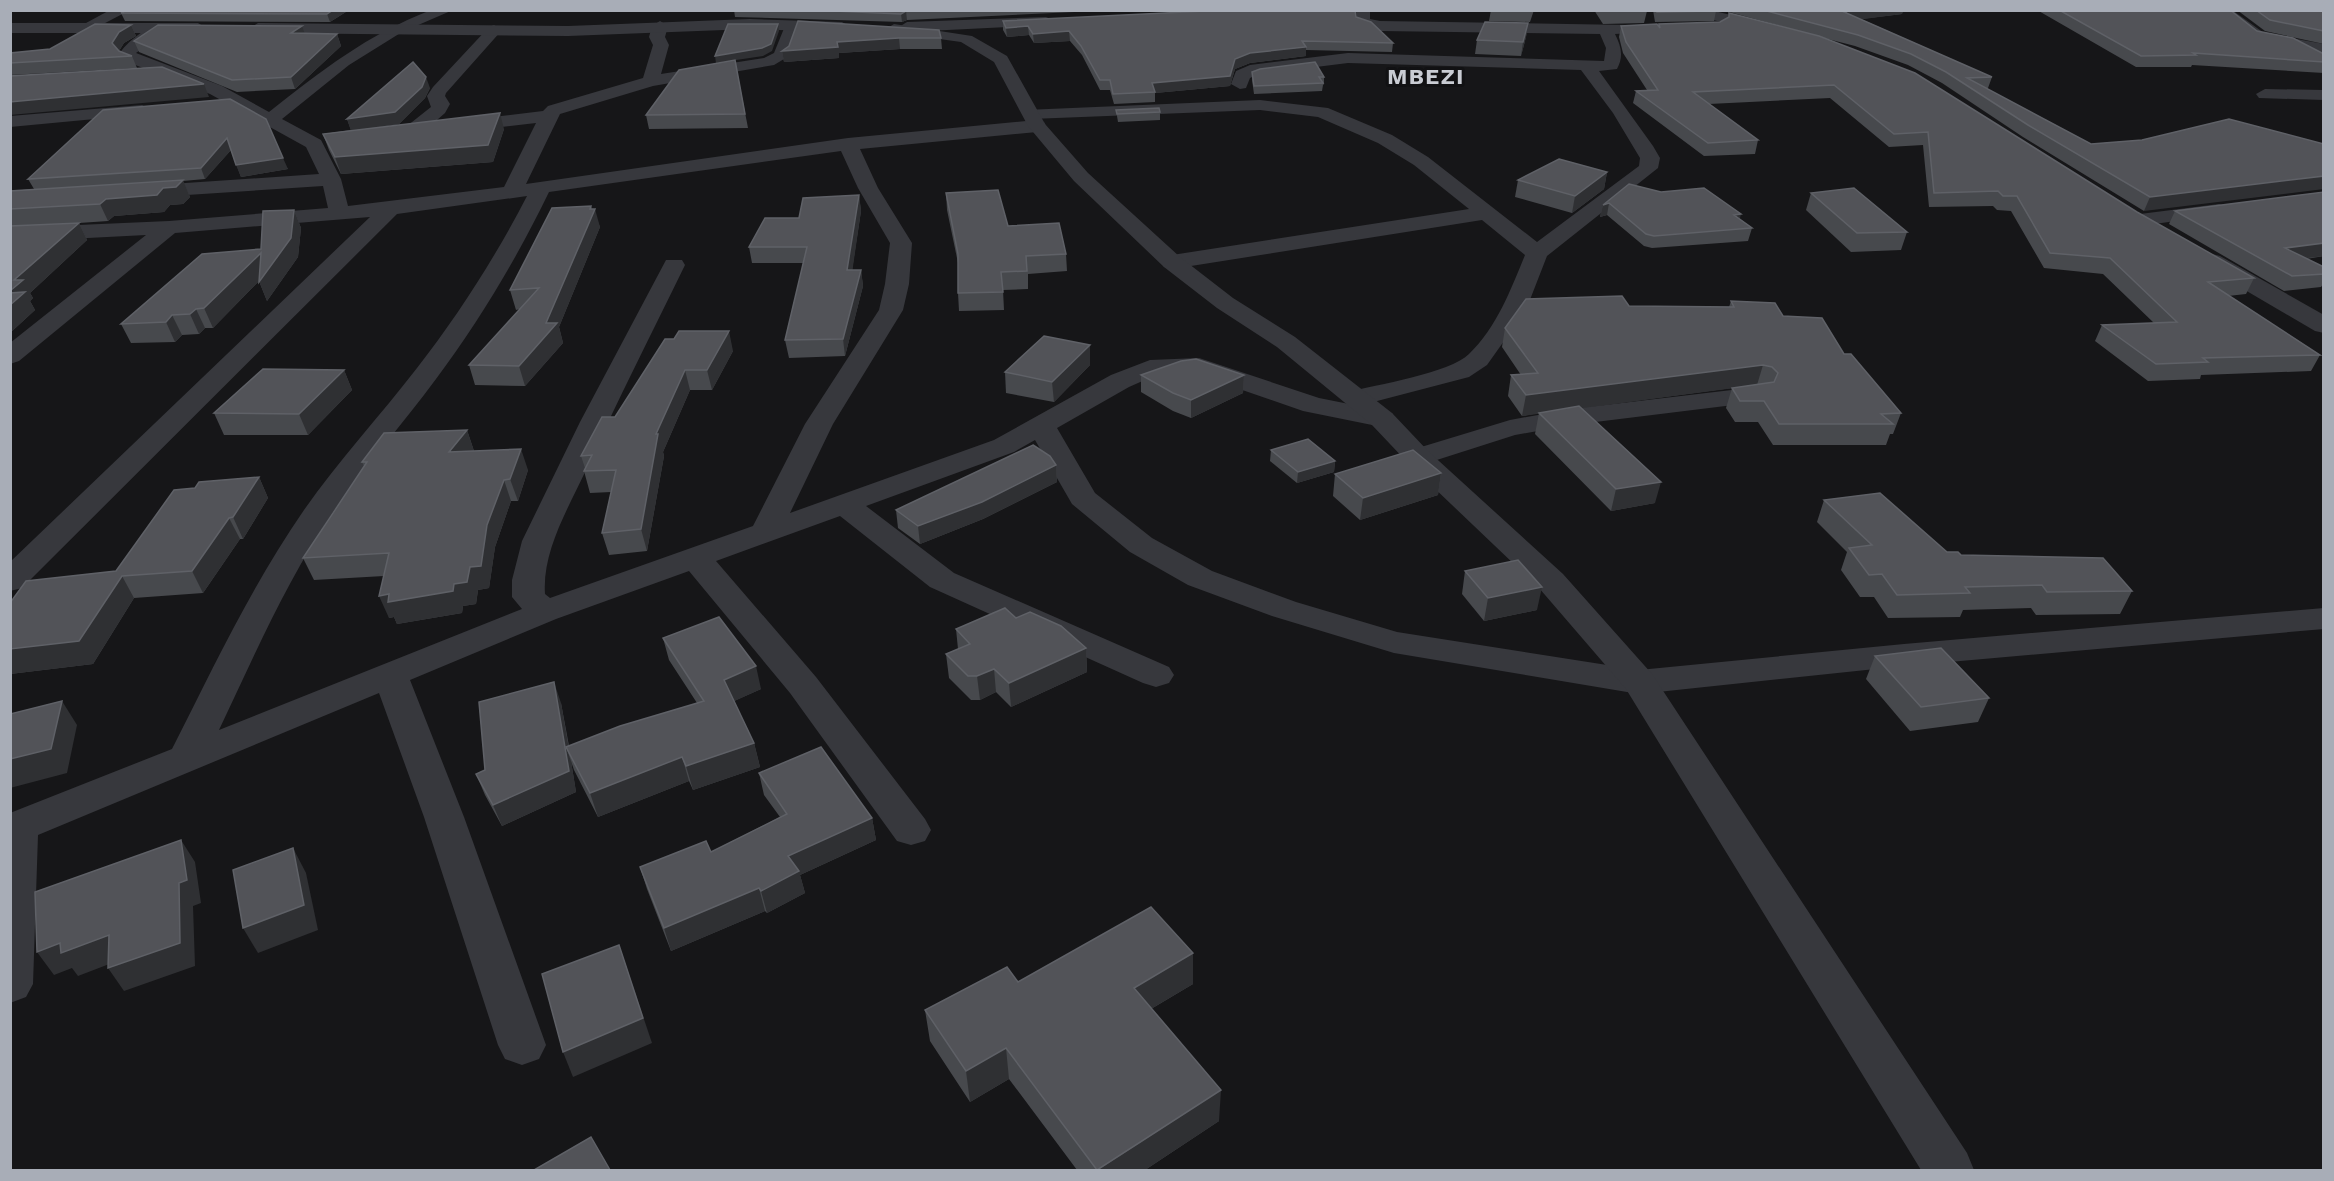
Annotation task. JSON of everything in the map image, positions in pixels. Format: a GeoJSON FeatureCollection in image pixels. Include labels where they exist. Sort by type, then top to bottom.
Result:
{"type":"FeatureCollection","features":[{"type":"Feature","properties":{"kind":"street"},"geometry":{"type":"LineString","coordinates":[[82,34],[123,10]]}},
{"type":"Feature","properties":{"kind":"street"},"geometry":{"type":"LineString","coordinates":[[271,119],[343,62],[397,28],[446,10]]}},
{"type":"Feature","properties":{"kind":"street"},"geometry":{"type":"LineString","coordinates":[[1363,10],[1362,22],[1380,26],[1642,30]]}},
{"type":"Feature","properties":{"kind":"street"},"geometry":{"type":"LineString","coordinates":[[1688,10],[1783,31]]}},
{"type":"Feature","properties":{"kind":"street"},"geometry":{"type":"LineString","coordinates":[[2222,10],[2259,37],[2324,49]]}},
{"type":"Feature","properties":{"kind":"street"},"geometry":{"type":"LineString","coordinates":[[10,28],[82,34],[160,29],[231,28],[585,30],[660,26],[792,24],[867,28],[904,23],[1057,21]]}},
{"type":"Feature","properties":{"kind":"street"},"geometry":{"type":"LineString","coordinates":[[904,23],[979,44],[1001,59],[1034,120],[1081,177],[1172,262],[1225,303],[1286,342],[1383,419],[1418,457],[1551,581],[1639,682],[1832,991],[1949,1170]]}},
{"type":"Feature","properties":{"kind":"street"},"geometry":{"type":"LineString","coordinates":[[392,133],[548,116],[564,105],[651,81],[768,62],[781,56],[792,24]]}},
{"type":"Feature","properties":{"kind":"street"},"geometry":{"type":"LineString","coordinates":[[1698,27],[1750,24]]}},
{"type":"Feature","properties":{"kind":"street"},"geometry":{"type":"LineString","coordinates":[[651,81],[661,45],[657,38],[660,26]]}},
{"type":"Feature","properties":{"kind":"street"},"geometry":{"type":"LineString","coordinates":[[160,29],[131,48],[127,54],[131,58],[216,90],[314,144],[331,179],[340,214]]}},
{"type":"Feature","properties":{"kind":"street"},"geometry":{"type":"LineString","coordinates":[[414,130],[439,109],[441,104],[436,96],[439,91],[494,30]]}},
{"type":"Feature","properties":{"kind":"street"},"geometry":{"type":"LineString","coordinates":[[1240,84],[1242,75],[1256,69],[1348,58],[1611,65],[1614,48],[1606,31]]}},
{"type":"Feature","properties":{"kind":"street"},"geometry":{"type":"LineString","coordinates":[[1357,398],[1460,371],[1478,360],[1514,310],[1537,253],[1650,164],[1650,158],[1619,108],[1586,66]]}},
{"type":"Feature","properties":{"kind":"street"},"geometry":{"type":"LineString","coordinates":[[128,76],[175,73]]}},
{"type":"Feature","properties":{"kind":"street"},"geometry":{"type":"LineString","coordinates":[[2265,94],[2324,95]]}},
{"type":"Feature","properties":{"kind":"street"},"geometry":{"type":"LineString","coordinates":[[202,105],[236,102]]}},
{"type":"Feature","properties":{"kind":"street"},"geometry":{"type":"LineString","coordinates":[[11,236],[169,227],[390,209],[1034,120],[1260,105],[1322,112],[1385,139],[1421,161],[1537,253]]}},
{"type":"Feature","properties":{"kind":"street"},"geometry":{"type":"LineString","coordinates":[[10,122],[158,109]]}},
{"type":"Feature","properties":{"kind":"street"},"geometry":{"type":"LineString","coordinates":[[511,193],[548,116]]}},
{"type":"Feature","properties":{"kind":"street"},"geometry":{"type":"LineString","coordinates":[[314,144],[336,141]]}},
{"type":"Feature","properties":{"kind":"street"},"geometry":{"type":"LineString","coordinates":[[766,531],[819,424],[891,310],[897,284],[901,243],[868,188],[848,144]]}},
{"type":"Feature","properties":{"kind":"street"},"geometry":{"type":"LineString","coordinates":[[124,193],[331,179]]}},
{"type":"Feature","properties":{"kind":"street"},"geometry":{"type":"LineString","coordinates":[[186,759],[264,600],[316,514],[429,372],[478,302],[516,240],[542,187]]}},
{"type":"Feature","properties":{"kind":"street"},"geometry":{"type":"LineString","coordinates":[[2140,220],[2243,207]]}},
{"type":"Feature","properties":{"kind":"street"},"geometry":{"type":"LineString","coordinates":[[2120,208],[2170,237]]}},
{"type":"Feature","properties":{"kind":"street"},"geometry":{"type":"LineString","coordinates":[[10,581],[390,209]]}},
{"type":"Feature","properties":{"kind":"street"},"geometry":{"type":"LineString","coordinates":[[1172,262],[1485,213]]}},
{"type":"Feature","properties":{"kind":"street"},"geometry":{"type":"LineString","coordinates":[[10,356],[169,227]]}},
{"type":"Feature","properties":{"kind":"street"},"geometry":{"type":"LineString","coordinates":[[2191,249],[2317,317]]}},
{"type":"Feature","properties":{"kind":"street"},"geometry":{"type":"LineString","coordinates":[[544,612],[529,597],[528,580],[538,542],[594,422],[674,265]]}},
{"type":"Feature","properties":{"kind":"street"},"geometry":{"type":"LineString","coordinates":[[10,984],[14,829],[391,677],[544,612],[843,502],[1004,446],[1120,381],[1150,368],[1174,365],[1199,366],[1312,405],[1383,419]]}},
{"type":"Feature","properties":{"kind":"street"},"geometry":{"type":"LineString","coordinates":[[1418,457],[1510,428],[1571,417],[1757,395]]}},
{"type":"Feature","properties":{"kind":"street"},"geometry":{"type":"LineString","coordinates":[[1041,425],[1083,498],[1141,545],[1200,578],[1284,609],[1394,642],[1639,682],[1904,654],[2324,618]]}},
{"type":"Feature","properties":{"kind":"street"},"geometry":{"type":"LineString","coordinates":[[843,502],[942,580],[1156,675]]}},
{"type":"Feature","properties":{"kind":"street"},"geometry":{"type":"LineString","coordinates":[[695,557],[803,685],[911,830]]}},
{"type":"Feature","properties":{"kind":"street"},"geometry":{"type":"LineString","coordinates":[[391,677],[444,817],[522,1045]]}},
{"type":"Feature","properties":{"kind":"building"},"geometry":{"type":"Polygon","coordinates":[[[127,10],[333,10],[327,14],[121,13],[127,10]]]}},
{"type":"Feature","properties":{"kind":"building"},"geometry":{"type":"Polygon","coordinates":[[[811,10],[915,10],[901,14],[811,10]]]}},
{"type":"Feature","properties":{"kind":"building"},"geometry":{"type":"Polygon","coordinates":[[[1226,10],[1355,10],[1356,17],[1371,22],[1393,43],[1302,41],[1306,47],[1250,53],[1235,59],[1230,76],[1152,83],[1155,92],[1113,94],[1110,80],[1100,80],[1081,46],[1069,31],[1033,34],[1028,26],[1006,28],[1003,21],[1226,10]]]}},
{"type":"Feature","properties":{"kind":"building"},"geometry":{"type":"Polygon","coordinates":[[[1647,10],[1647,11],[1605,11],[1647,10]]]}},
{"type":"Feature","properties":{"kind":"building"},"geometry":{"type":"Polygon","coordinates":[[[1657,10],[1716,10],[1716,11],[1657,12],[1657,10]]]}},
{"type":"Feature","properties":{"kind":"building"},"geometry":{"type":"Polygon","coordinates":[[[1763,10],[1853,10],[1844,12],[1992,77],[1967,78],[2091,144],[2142,140],[2229,119],[2324,144],[2324,176],[2150,197],[2028,125],[1946,72],[1911,54],[1858,35],[1763,10]]]}},
{"type":"Feature","properties":{"kind":"building"},"geometry":{"type":"Polygon","coordinates":[[[2059,10],[2230,10],[2257,31],[2293,38],[2324,54],[2324,62],[2193,53],[2196,55],[2141,56],[2059,10]]]}},
{"type":"Feature","properties":{"kind":"building"},"geometry":{"type":"Polygon","coordinates":[[[2256,10],[2324,10],[2324,31],[2270,20],[2256,10]]]}},
{"type":"Feature","properties":{"kind":"building"},"geometry":{"type":"Polygon","coordinates":[[[1729,13],[1819,36],[1915,73],[2137,212],[2254,278],[2208,282],[2320,355],[2203,358],[2208,362],[2156,364],[2102,325],[2177,322],[2110,258],[2050,253],[2017,196],[2003,196],[1998,191],[1934,193],[1928,132],[1894,134],[1834,85],[1693,92],[1758,140],[1708,143],[1636,91],[1658,90],[1626,42],[1621,26],[1657,24],[1660,28],[1659,24],[1720,22],[1729,17],[1729,13]]]}},
{"type":"Feature","properties":{"kind":"building"},"geometry":{"type":"Polygon","coordinates":[[[798,21],[939,30],[941,38],[837,42],[838,47],[782,51],[789,46],[798,21]]]}},
{"type":"Feature","properties":{"kind":"building"},"geometry":{"type":"Polygon","coordinates":[[[1485,22],[1528,23],[1523,42],[1477,40],[1485,22]]]}},
{"type":"Feature","properties":{"kind":"building"},"geometry":{"type":"Polygon","coordinates":[[[95,24],[131,25],[119,32],[112,43],[119,51],[132,56],[10,63],[10,53],[50,49],[95,24]]]}},
{"type":"Feature","properties":{"kind":"building"},"geometry":{"type":"Polygon","coordinates":[[[728,24],[778,24],[771,44],[762,48],[715,56],[728,24]]]}},
{"type":"Feature","properties":{"kind":"building"},"geometry":{"type":"Polygon","coordinates":[[[158,25],[302,26],[291,33],[337,34],[291,77],[232,80],[134,41],[158,25]]]}},
{"type":"Feature","properties":{"kind":"building"},"geometry":{"type":"Polygon","coordinates":[[[735,60],[745,114],[646,115],[679,70],[735,60]]]}},
{"type":"Feature","properties":{"kind":"building"},"geometry":{"type":"Polygon","coordinates":[[[413,62],[426,77],[422,87],[395,112],[347,119],[413,62]]]}},
{"type":"Feature","properties":{"kind":"building"},"geometry":{"type":"Polygon","coordinates":[[[1315,62],[1324,77],[1319,77],[1323,83],[1254,86],[1252,72],[1315,62]]]}},
{"type":"Feature","properties":{"kind":"building"},"geometry":{"type":"Polygon","coordinates":[[[162,67],[204,84],[10,102],[10,76],[162,67]]]}},
{"type":"Feature","properties":{"kind":"building"},"geometry":{"type":"Polygon","coordinates":[[[230,99],[266,119],[283,158],[236,165],[227,138],[201,168],[28,179],[103,110],[230,99]]]}},
{"type":"Feature","properties":{"kind":"building"},"geometry":{"type":"Polygon","coordinates":[[[1159,108],[1160,112],[1117,114],[1116,110],[1159,108]]]}},
{"type":"Feature","properties":{"kind":"building"},"geometry":{"type":"Polygon","coordinates":[[[500,113],[488,145],[335,157],[323,134],[500,113]]]}},
{"type":"Feature","properties":{"kind":"building"},"geometry":{"type":"Polygon","coordinates":[[[1559,159],[1607,172],[1575,196],[1518,180],[1559,159]]]}},
{"type":"Feature","properties":{"kind":"building"},"geometry":{"type":"Polygon","coordinates":[[[183,180],[176,187],[163,188],[157,195],[106,199],[100,204],[10,209],[10,191],[183,180]]]}},
{"type":"Feature","properties":{"kind":"building"},"geometry":{"type":"Polygon","coordinates":[[[1629,184],[1661,192],[1704,188],[1741,214],[1734,215],[1752,228],[1654,236],[1646,234],[1609,203],[1603,205],[1629,184]]]}},
{"type":"Feature","properties":{"kind":"building"},"geometry":{"type":"Polygon","coordinates":[[[1854,188],[1907,232],[1857,233],[1811,193],[1854,188]]]}},
{"type":"Feature","properties":{"kind":"building"},"geometry":{"type":"Polygon","coordinates":[[[998,190],[1008,226],[1059,223],[1066,254],[1026,256],[1027,271],[1001,272],[1003,292],[958,293],[958,254],[946,193],[998,190]]]}},
{"type":"Feature","properties":{"kind":"building"},"geometry":{"type":"Polygon","coordinates":[[[2324,192],[2324,243],[2285,248],[2324,267],[2324,274],[2292,276],[2175,211],[2324,192]]]}},
{"type":"Feature","properties":{"kind":"building"},"geometry":{"type":"Polygon","coordinates":[[[859,195],[847,270],[861,270],[843,339],[785,340],[807,247],[749,247],[765,218],[799,218],[803,198],[859,195]]]}},
{"type":"Feature","properties":{"kind":"building"},"geometry":{"type":"Polygon","coordinates":[[[591,206],[590,209],[595,209],[546,323],[557,323],[519,366],[469,365],[539,288],[510,290],[552,208],[591,206]]]}},
{"type":"Feature","properties":{"kind":"building"},"geometry":{"type":"Polygon","coordinates":[[[294,210],[291,238],[259,282],[261,253],[204,308],[196,309],[190,314],[172,315],[166,322],[121,324],[202,254],[261,249],[263,211],[294,210]]]}},
{"type":"Feature","properties":{"kind":"building"},"geometry":{"type":"Polygon","coordinates":[[[79,223],[14,280],[23,280],[10,291],[10,226],[79,223]]]}},
{"type":"Feature","properties":{"kind":"building"},"geometry":{"type":"Polygon","coordinates":[[[25,292],[10,305],[10,293],[25,292]]]}},
{"type":"Feature","properties":{"kind":"building"},"geometry":{"type":"Polygon","coordinates":[[[1622,296],[1629,306],[1734,307],[1731,301],[1775,303],[1783,316],[1822,318],[1844,354],[1851,354],[1901,413],[1881,414],[1893,424],[1779,424],[1764,401],[1740,401],[1732,388],[1774,382],[1778,373],[1772,367],[1763,365],[1526,395],[1511,375],[1538,373],[1505,328],[1526,299],[1622,296]]]}},
{"type":"Feature","properties":{"kind":"building"},"geometry":{"type":"Polygon","coordinates":[[[679,331],[729,331],[707,370],[685,370],[656,434],[658,434],[641,529],[602,533],[616,470],[584,471],[592,455],[581,456],[602,417],[615,417],[665,339],[674,339],[679,331]]]}},
{"type":"Feature","properties":{"kind":"building"},"geometry":{"type":"Polygon","coordinates":[[[1044,336],[1090,345],[1052,382],[1005,372],[1044,336]]]}},
{"type":"Feature","properties":{"kind":"building"},"geometry":{"type":"Polygon","coordinates":[[[1196,359],[1244,375],[1191,400],[1141,375],[1181,361],[1196,359]]]}},
{"type":"Feature","properties":{"kind":"building"},"geometry":{"type":"Polygon","coordinates":[[[263,369],[344,370],[299,414],[214,413],[263,369]]]}},
{"type":"Feature","properties":{"kind":"building"},"geometry":{"type":"Polygon","coordinates":[[[1579,406],[1661,482],[1616,489],[1539,413],[1579,406]]]}},
{"type":"Feature","properties":{"kind":"building"},"geometry":{"type":"Polygon","coordinates":[[[467,430],[449,452],[521,449],[510,479],[504,480],[487,525],[481,566],[470,567],[467,582],[454,584],[453,591],[388,602],[389,594],[379,596],[389,553],[303,558],[367,462],[362,462],[384,433],[467,430]]]}},
{"type":"Feature","properties":{"kind":"building"},"geometry":{"type":"Polygon","coordinates":[[[1308,439],[1335,461],[1298,472],[1271,450],[1308,439]]]}},
{"type":"Feature","properties":{"kind":"building"},"geometry":{"type":"Polygon","coordinates":[[[1033,445],[1050,456],[1056,465],[982,502],[918,526],[896,510],[1033,445]]]}},
{"type":"Feature","properties":{"kind":"building"},"geometry":{"type":"Polygon","coordinates":[[[1413,450],[1441,473],[1363,498],[1335,474],[1413,450]]]}},
{"type":"Feature","properties":{"kind":"building"},"geometry":{"type":"Polygon","coordinates":[[[259,477],[233,517],[229,518],[192,571],[122,576],[79,641],[10,649],[10,603],[26,581],[116,571],[174,490],[195,488],[199,482],[259,477]]]}},
{"type":"Feature","properties":{"kind":"building"},"geometry":{"type":"Polygon","coordinates":[[[1880,493],[1947,552],[1958,552],[1961,555],[2103,558],[2132,591],[2047,592],[2042,585],[1965,587],[1970,593],[1897,595],[1882,574],[1869,575],[1849,548],[1872,545],[1824,500],[1880,493]]]}},
{"type":"Feature","properties":{"kind":"building"},"geometry":{"type":"Polygon","coordinates":[[[1518,560],[1542,587],[1488,598],[1465,571],[1518,560]]]}},
{"type":"Feature","properties":{"kind":"building"},"geometry":{"type":"Polygon","coordinates":[[[1005,608],[1016,618],[1030,612],[1061,626],[1086,648],[1009,683],[994,669],[977,676],[968,676],[946,654],[970,644],[956,629],[1005,608]]]}},
{"type":"Feature","properties":{"kind":"building"},"geometry":{"type":"Polygon","coordinates":[[[719,617],[756,666],[724,680],[754,743],[686,766],[682,757],[590,793],[566,747],[620,726],[704,701],[663,638],[719,617]]]}},
{"type":"Feature","properties":{"kind":"building"},"geometry":{"type":"Polygon","coordinates":[[[1941,648],[1989,698],[1921,707],[1875,656],[1941,648]]]}},
{"type":"Feature","properties":{"kind":"building"},"geometry":{"type":"Polygon","coordinates":[[[554,682],[569,771],[493,805],[476,774],[485,770],[479,702],[554,682]]]}},
{"type":"Feature","properties":{"kind":"building"},"geometry":{"type":"Polygon","coordinates":[[[62,701],[51,749],[10,759],[10,714],[62,701]]]}},
{"type":"Feature","properties":{"kind":"building"},"geometry":{"type":"Polygon","coordinates":[[[821,747],[872,818],[788,856],[799,871],[761,891],[759,888],[664,928],[640,867],[706,841],[711,852],[787,814],[759,773],[821,747]]]}},
{"type":"Feature","properties":{"kind":"building"},"geometry":{"type":"Polygon","coordinates":[[[181,840],[187,880],[179,883],[180,943],[108,968],[109,935],[61,953],[60,943],[37,952],[35,892],[181,840]]]}},
{"type":"Feature","properties":{"kind":"building"},"geometry":{"type":"Polygon","coordinates":[[[293,848],[304,905],[243,928],[233,870],[293,848]]]}},
{"type":"Feature","properties":{"kind":"building"},"geometry":{"type":"Polygon","coordinates":[[[1151,907],[1193,953],[1134,988],[1221,1090],[1097,1170],[1006,1048],[966,1071],[925,1010],[1007,967],[1018,982],[1151,907]]]}},
{"type":"Feature","properties":{"kind":"building"},"geometry":{"type":"Polygon","coordinates":[[[619,945],[643,1018],[563,1052],[542,974],[619,945]]]}},
{"type":"Feature","properties":{"kind":"building"},"geometry":{"type":"Polygon","coordinates":[[[591,1137],[610,1170],[534,1170],[591,1137]]]}},
{"type":"Feature","properties":{"kind":"district","name":"MBEZI"},"geometry":{"type":"Point","coordinates":[1426,76]}}]}
